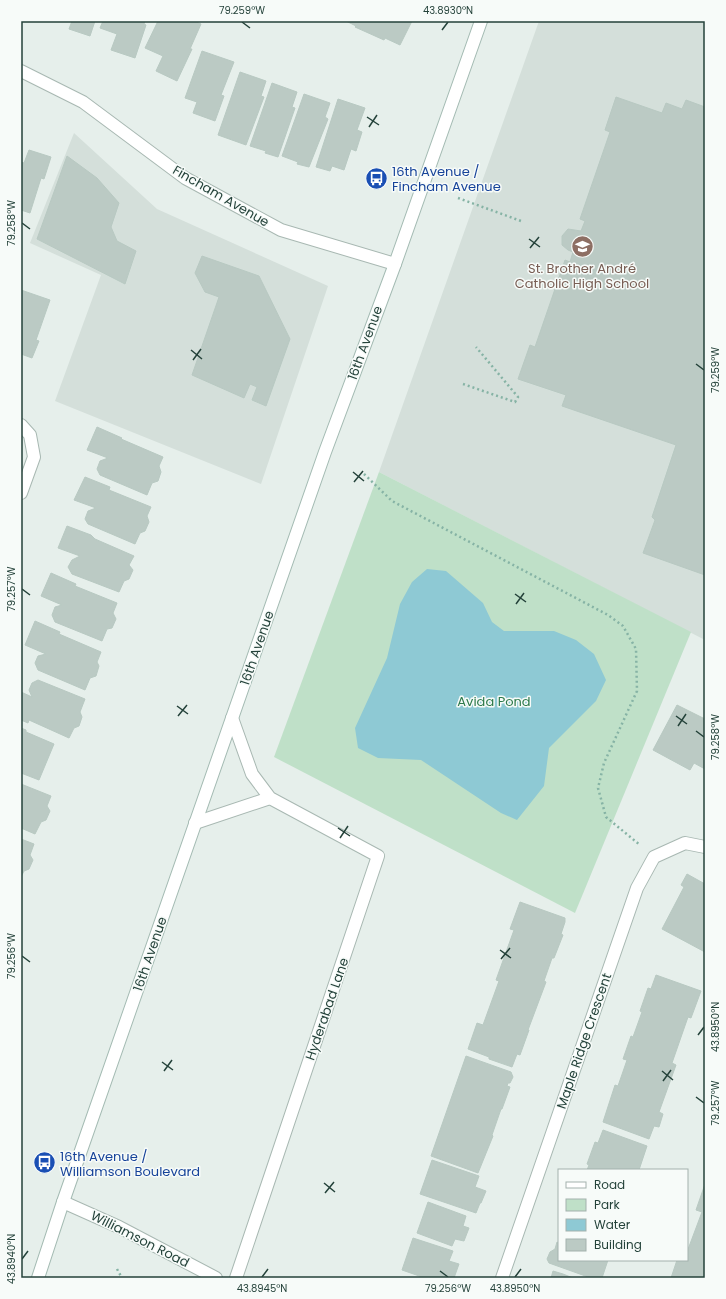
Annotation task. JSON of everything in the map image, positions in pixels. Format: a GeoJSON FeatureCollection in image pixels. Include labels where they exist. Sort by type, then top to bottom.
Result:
{"type":"FeatureCollection","features":[{"type":"Feature","properties":{"kind":"street","name":"16th Avenue"},"geometry":{"type":"LineString","coordinates":[[38,1278],[63,1202],[325,452],[395,264],[481,21]]}},
{"type":"Feature","properties":{"kind":"street","name":"Fincham Avenue"},"geometry":{"type":"LineString","coordinates":[[21,71],[83,102],[185,178],[282,230],[395,264]]}},
{"type":"Feature","properties":{"kind":"street"},"geometry":{"type":"LineString","coordinates":[[21,425],[30,435],[34,456],[21,493]]}},
{"type":"Feature","properties":{"kind":"street","name":"Hyderabad Lane"},"geometry":{"type":"LineString","coordinates":[[232,718],[252,774],[270,798],[378,856],[236,1278]]}},
{"type":"Feature","properties":{"kind":"street"},"geometry":{"type":"LineString","coordinates":[[195,823],[270,798]]}},
{"type":"Feature","properties":{"kind":"street"},"geometry":{"type":"LineString","coordinates":[[654,857],[685,843],[705,847]]}},
{"type":"Feature","properties":{"kind":"street","name":"Maple Ridge Crescent"},"geometry":{"type":"LineString","coordinates":[[502,1278],[637,888],[654,857]]}},
{"type":"Feature","properties":{"kind":"street","name":"Williamson Road"},"geometry":{"type":"LineString","coordinates":[[63,1202],[120,1227],[216,1278]]}},
{"type":"Feature","properties":{"kind":"path"},"geometry":{"type":"LineString","coordinates":[[458,198],[521,221]]}},
{"type":"Feature","properties":{"kind":"path"},"geometry":{"type":"LineString","coordinates":[[463,384],[516,402],[518,397],[476,347]]}},
{"type":"Feature","properties":{"kind":"path"},"geometry":{"type":"LineString","coordinates":[[364,474],[392,501],[608,615],[623,626],[636,649],[637,691],[604,763],[598,788],[606,817],[654,857]]}},
{"type":"Feature","properties":{"kind":"path"},"geometry":{"type":"LineString","coordinates":[[117,1269],[122,1278]]}},
{"type":"Feature","properties":{"kind":"shaded area","name":"St. Brother André Catholic High School"},"geometry":{"type":"Polygon","coordinates":[[[539,21],[705,21],[705,640],[379,472],[539,21]]]}},
{"type":"Feature","properties":{"kind":"shaded area"},"geometry":{"type":"Polygon","coordinates":[[[74,133],[157,209],[328,286],[261,484],[55,401],[101,275],[30,243],[74,133]]]}},
{"type":"Feature","properties":{"kind":"green space","name":"Avida Pond"},"geometry":{"type":"Polygon","coordinates":[[[379,472],[691,632],[575,913],[274,757],[379,472]]]}},
{"type":"Feature","properties":{"kind":"water","name":"Avida Pond"},"geometry":{"type":"Polygon","coordinates":[[[427,569],[446,571],[483,603],[492,622],[504,631],[554,631],[576,640],[594,654],[606,680],[596,701],[549,748],[544,786],[517,820],[501,813],[421,760],[378,758],[358,748],[355,728],[387,658],[400,604],[412,582],[427,569]]]}},
{"type":"Feature","properties":{"kind":"building"},"geometry":{"type":"Polygon","coordinates":[[[72,21],[95,21],[90,36],[69,29],[72,21]]]}},
{"type":"Feature","properties":{"kind":"building"},"geometry":{"type":"Polygon","coordinates":[[[103,21],[145,21],[144,24],[146,25],[135,58],[111,50],[117,34],[100,28],[103,21]]]}},
{"type":"Feature","properties":{"kind":"building"},"geometry":{"type":"Polygon","coordinates":[[[158,21],[194,21],[201,24],[190,49],[192,49],[177,81],[156,71],[163,56],[145,48],[158,21]]]}},
{"type":"Feature","properties":{"kind":"building"},"geometry":{"type":"Polygon","coordinates":[[[346,21],[412,21],[400,45],[385,38],[384,40],[355,27],[356,26],[346,21]]]}},
{"type":"Feature","properties":{"kind":"building"},"geometry":{"type":"Polygon","coordinates":[[[202,51],[234,62],[221,95],[224,96],[215,121],[193,113],[197,102],[185,98],[202,51]]]}},
{"type":"Feature","properties":{"kind":"building"},"geometry":{"type":"Polygon","coordinates":[[[240,72],[266,81],[261,96],[264,97],[246,145],[218,135],[240,72]]]}},
{"type":"Feature","properties":{"kind":"building"},"geometry":{"type":"Polygon","coordinates":[[[272,83],[297,92],[292,107],[295,108],[278,157],[250,146],[272,83]]]}},
{"type":"Feature","properties":{"kind":"building"},"geometry":{"type":"Polygon","coordinates":[[[304,94],[330,103],[325,117],[328,119],[309,167],[297,164],[298,162],[282,156],[304,94]]]}},
{"type":"Feature","properties":{"kind":"building"},"geometry":{"type":"Polygon","coordinates":[[[616,97],[662,113],[666,103],[682,109],[686,100],[705,107],[705,575],[643,553],[655,520],[652,517],[676,445],[562,406],[566,395],[518,379],[530,345],[535,347],[565,260],[570,262],[573,252],[562,245],[562,236],[568,229],[581,231],[585,221],[580,219],[610,132],[605,130],[616,97]]]}},
{"type":"Feature","properties":{"kind":"building"},"geometry":{"type":"Polygon","coordinates":[[[338,99],[365,108],[357,130],[362,132],[356,151],[351,149],[344,170],[332,166],[330,171],[316,167],[338,99]]]}},
{"type":"Feature","properties":{"kind":"building"},"geometry":{"type":"Polygon","coordinates":[[[29,150],[51,157],[44,179],[41,178],[30,213],[21,210],[21,162],[24,163],[29,150]]]}},
{"type":"Feature","properties":{"kind":"building"},"geometry":{"type":"Polygon","coordinates":[[[67,156],[97,178],[119,203],[111,227],[117,241],[136,251],[125,284],[37,239],[67,156]]]}},
{"type":"Feature","properties":{"kind":"building"},"geometry":{"type":"Polygon","coordinates":[[[202,256],[259,276],[290,339],[266,406],[252,400],[257,387],[250,384],[244,398],[192,375],[219,297],[205,292],[195,273],[202,256]]]}},
{"type":"Feature","properties":{"kind":"building"},"geometry":{"type":"Polygon","coordinates":[[[21,290],[50,300],[36,340],[39,341],[32,358],[21,354],[21,290]]]}},
{"type":"Feature","properties":{"kind":"building"},"geometry":{"type":"Polygon","coordinates":[[[97,427],[163,457],[159,466],[161,472],[158,481],[152,483],[147,495],[100,475],[97,469],[100,461],[108,458],[87,450],[97,427]]]}},
{"type":"Feature","properties":{"kind":"building"},"geometry":{"type":"Polygon","coordinates":[[[85,477],[110,487],[109,490],[151,507],[147,516],[149,522],[145,531],[140,533],[135,544],[88,524],[85,519],[88,511],[96,508],[74,500],[85,477]]]}},
{"type":"Feature","properties":{"kind":"building"},"geometry":{"type":"Polygon","coordinates":[[[67,526],[91,535],[95,539],[134,556],[129,565],[133,570],[129,579],[124,581],[119,592],[72,574],[68,567],[72,560],[80,556],[58,548],[67,526]]]}},
{"type":"Feature","properties":{"kind":"building"},"geometry":{"type":"Polygon","coordinates":[[[51,573],[76,584],[75,586],[117,603],[113,613],[116,619],[112,628],[107,629],[102,641],[55,622],[52,615],[55,607],[62,605],[41,596],[51,573]]]}},
{"type":"Feature","properties":{"kind":"building"},"geometry":{"type":"Polygon","coordinates":[[[35,621],[60,632],[59,634],[101,652],[97,662],[99,666],[96,676],[90,678],[85,690],[38,670],[35,663],[38,656],[46,654],[25,645],[35,621]]]}},
{"type":"Feature","properties":{"kind":"building"},"geometry":{"type":"Polygon","coordinates":[[[38,680],[85,699],[80,712],[82,717],[79,726],[74,728],[69,738],[29,720],[28,723],[21,720],[21,692],[32,697],[29,690],[32,683],[38,680]]]}},
{"type":"Feature","properties":{"kind":"building"},"geometry":{"type":"Polygon","coordinates":[[[677,705],[705,719],[705,769],[694,763],[690,770],[653,750],[677,705]]]}},
{"type":"Feature","properties":{"kind":"building"},"geometry":{"type":"Polygon","coordinates":[[[21,728],[26,730],[26,732],[54,744],[39,780],[21,773],[21,728]]]}},
{"type":"Feature","properties":{"kind":"building"},"geometry":{"type":"Polygon","coordinates":[[[21,784],[51,796],[47,806],[50,811],[46,820],[41,822],[35,834],[21,828],[21,784]]]}},
{"type":"Feature","properties":{"kind":"building"},"geometry":{"type":"Polygon","coordinates":[[[21,839],[34,844],[30,855],[33,860],[29,869],[24,871],[21,877],[21,839]]]}},
{"type":"Feature","properties":{"kind":"building"},"geometry":{"type":"Polygon","coordinates":[[[687,874],[705,884],[703,891],[705,892],[705,952],[662,929],[684,887],[681,885],[687,874]]]}},
{"type":"Feature","properties":{"kind":"building"},"geometry":{"type":"Polygon","coordinates":[[[520,902],[565,918],[565,922],[561,934],[563,935],[554,958],[552,958],[544,981],[546,982],[520,1055],[517,1054],[512,1067],[489,1059],[489,1057],[468,1049],[477,1023],[483,1025],[499,981],[496,980],[514,930],[510,929],[520,902]]]}},
{"type":"Feature","properties":{"kind":"building"},"geometry":{"type":"Polygon","coordinates":[[[656,975],[701,991],[691,1018],[688,1017],[672,1063],[676,1065],[659,1112],[663,1114],[659,1127],[654,1126],[649,1139],[603,1122],[615,1085],[618,1086],[627,1060],[623,1059],[631,1036],[633,1037],[642,1012],[640,1011],[648,988],[651,989],[656,975]]]}},
{"type":"Feature","properties":{"kind":"building"},"geometry":{"type":"Polygon","coordinates":[[[466,1056],[511,1072],[513,1077],[510,1083],[508,1083],[507,1086],[510,1087],[478,1173],[431,1156],[466,1056]]]}},
{"type":"Feature","properties":{"kind":"building"},"geometry":{"type":"Polygon","coordinates":[[[603,1130],[647,1146],[639,1169],[587,1169],[589,1165],[587,1164],[595,1142],[598,1143],[603,1130]]]}},
{"type":"Feature","properties":{"kind":"building"},"geometry":{"type":"Polygon","coordinates":[[[432,1160],[479,1176],[475,1187],[486,1191],[476,1213],[420,1194],[432,1160]]]}},
{"type":"Feature","properties":{"kind":"building"},"geometry":{"type":"Polygon","coordinates":[[[705,1184],[705,1278],[671,1278],[677,1261],[688,1261],[688,1249],[702,1212],[696,1210],[705,1184]]]}},
{"type":"Feature","properties":{"kind":"building"},"geometry":{"type":"Polygon","coordinates":[[[428,1202],[466,1216],[463,1226],[469,1228],[464,1241],[455,1239],[452,1246],[417,1233],[428,1202]]]}},
{"type":"Feature","properties":{"kind":"building"},"geometry":{"type":"Polygon","coordinates":[[[413,1238],[453,1251],[449,1261],[459,1264],[454,1278],[425,1278],[402,1270],[413,1238]]]}},
{"type":"Feature","properties":{"kind":"building"},"geometry":{"type":"Polygon","coordinates":[[[557,1242],[558,1261],[608,1261],[602,1278],[591,1278],[549,1263],[547,1259],[550,1252],[555,1249],[557,1242]]]}},
{"type":"Feature","properties":{"kind":"building"},"geometry":{"type":"Polygon","coordinates":[[[553,1271],[563,1274],[573,1278],[551,1278],[553,1271]]]}},
{"type":"Feature","properties":{"kind":"place","name":"16th Avenue / Fincham Avenue"},"geometry":{"type":"Point","coordinates":[377,178]}},
{"type":"Feature","properties":{"kind":"place","name":"St. Brother André Catholic High School"},"geometry":{"type":"Point","coordinates":[582,246]}},
{"type":"Feature","properties":{"kind":"place","name":"16th Avenue / Williamson Boulevard"},"geometry":{"type":"Point","coordinates":[44,1163]}}]}
